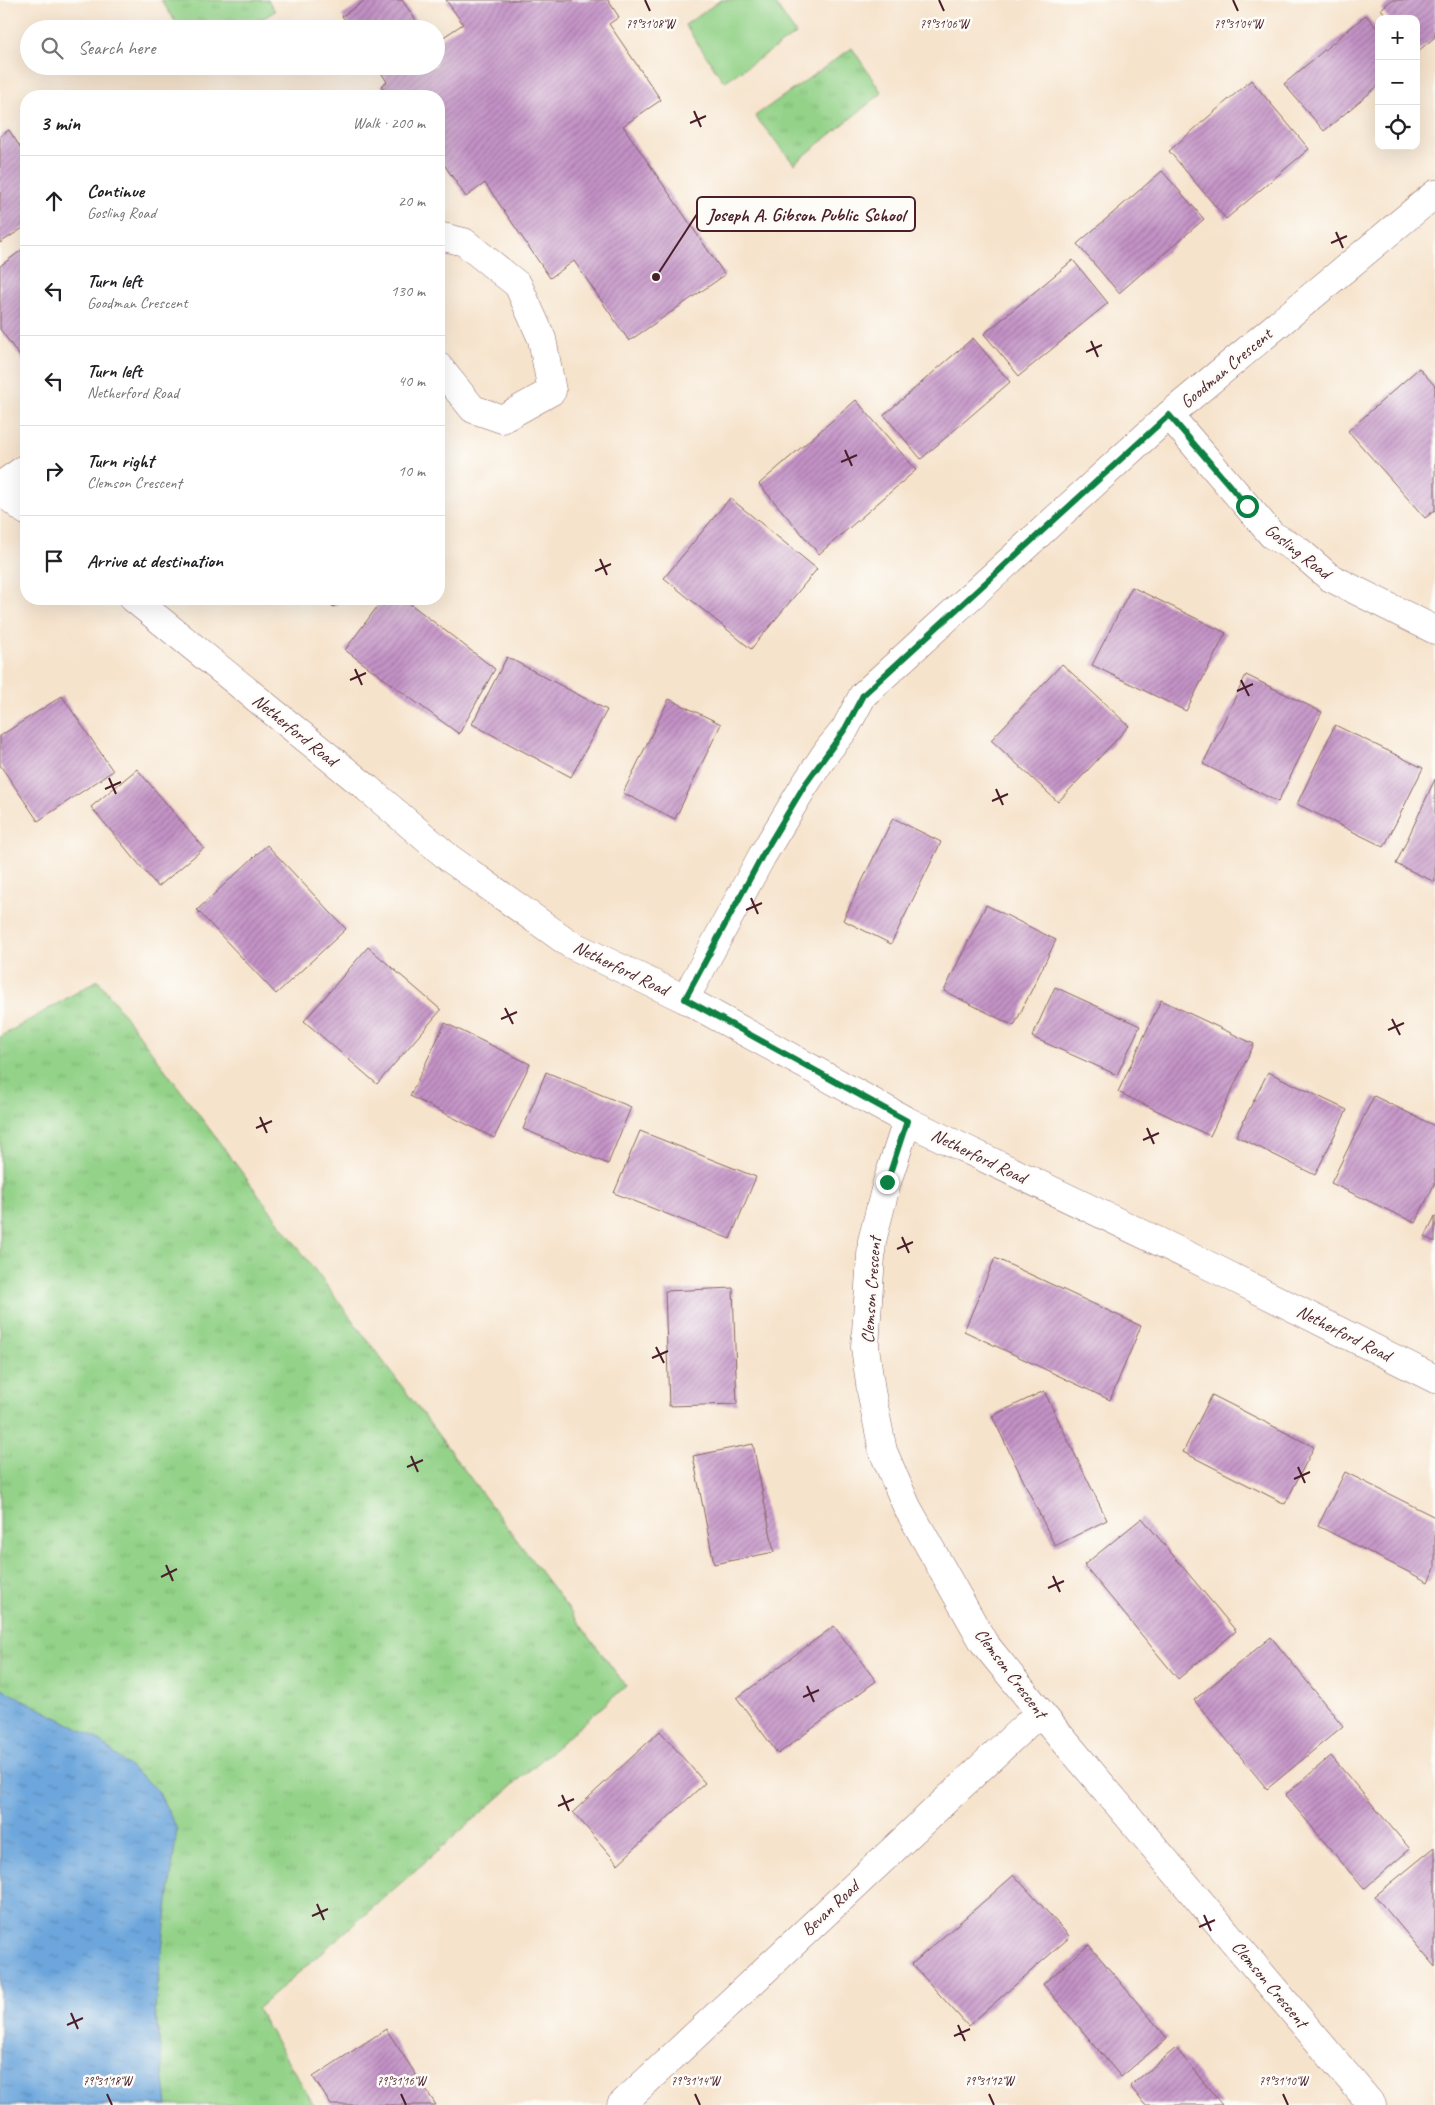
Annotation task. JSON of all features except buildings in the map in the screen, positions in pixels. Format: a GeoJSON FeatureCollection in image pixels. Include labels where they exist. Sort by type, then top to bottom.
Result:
{"type":"FeatureCollection","features":[{"type":"Feature","properties":{"kind":"street","name":"Goodman Crescent"},"geometry":{"type":"LineString","coordinates":[[685,999],[762,856],[804,786],[845,729],[863,695],[1169,415],[1435,194]]}},
{"type":"Feature","properties":{"kind":"street"},"geometry":{"type":"LineString","coordinates":[[445,237],[464,242],[518,285],[542,339],[552,391],[502,419],[473,409],[445,374]]}},
{"type":"Feature","properties":{"kind":"street","name":"Gosling Road"},"geometry":{"type":"LineString","coordinates":[[1169,415],[1272,535],[1298,550],[1329,577],[1435,630]]}},
{"type":"Feature","properties":{"kind":"street"},"geometry":{"type":"LineString","coordinates":[[20,473],[0,488],[20,506]]}},
{"type":"Feature","properties":{"kind":"street","name":"Netherford Road"},"geometry":{"type":"LineString","coordinates":[[141,605],[367,788],[449,858],[570,944],[685,999],[907,1121],[1227,1274],[1435,1379]]}},
{"type":"Feature","properties":{"kind":"street","name":"Clemson Crescent"},"geometry":{"type":"LineString","coordinates":[[907,1121],[887,1182],[872,1241],[865,1348],[871,1391],[884,1451],[907,1507],[984,1643],[1372,2105]]}},
{"type":"Feature","properties":{"kind":"street","name":"Bevan Road"},"geometry":{"type":"LineString","coordinates":[[621,2105],[1040,1712]]}},
{"type":"Feature","properties":{"kind":"green space"},"geometry":{"type":"Polygon","coordinates":[[[161,0],[268,0],[275,11],[261,20],[174,20],[161,0]]]}},
{"type":"Feature","properties":{"kind":"green space"},"geometry":{"type":"Polygon","coordinates":[[[721,0],[773,0],[796,34],[724,82],[685,25],[721,0]]]}},
{"type":"Feature","properties":{"kind":"green space"},"geometry":{"type":"Polygon","coordinates":[[[852,48],[882,93],[794,164],[755,116],[852,48]]]}},
{"type":"Feature","properties":{"kind":"green space"},"geometry":{"type":"Polygon","coordinates":[[[98,980],[626,1686],[257,2009],[314,2105],[0,2105],[0,1037],[98,980]]]}},
{"type":"Feature","properties":{"kind":"water"},"geometry":{"type":"Polygon","coordinates":[[[0,1688],[95,1737],[158,1791],[177,1829],[155,2007],[167,2105],[0,2105],[0,1688]]]}},
{"type":"Feature","properties":{"kind":"place","name":"Joseph A. Gibson Public School"},"geometry":{"type":"Point","coordinates":[656,277]}},
{"type":"Feature","properties":{"kind":"route"},"geometry":{"type":"LineString","coordinates":[[887,1182],[907,1121],[685,999],[762,856],[804,786],[828,750],[845,729],[863,695],[1169,415],[1247,506]]}}]}
